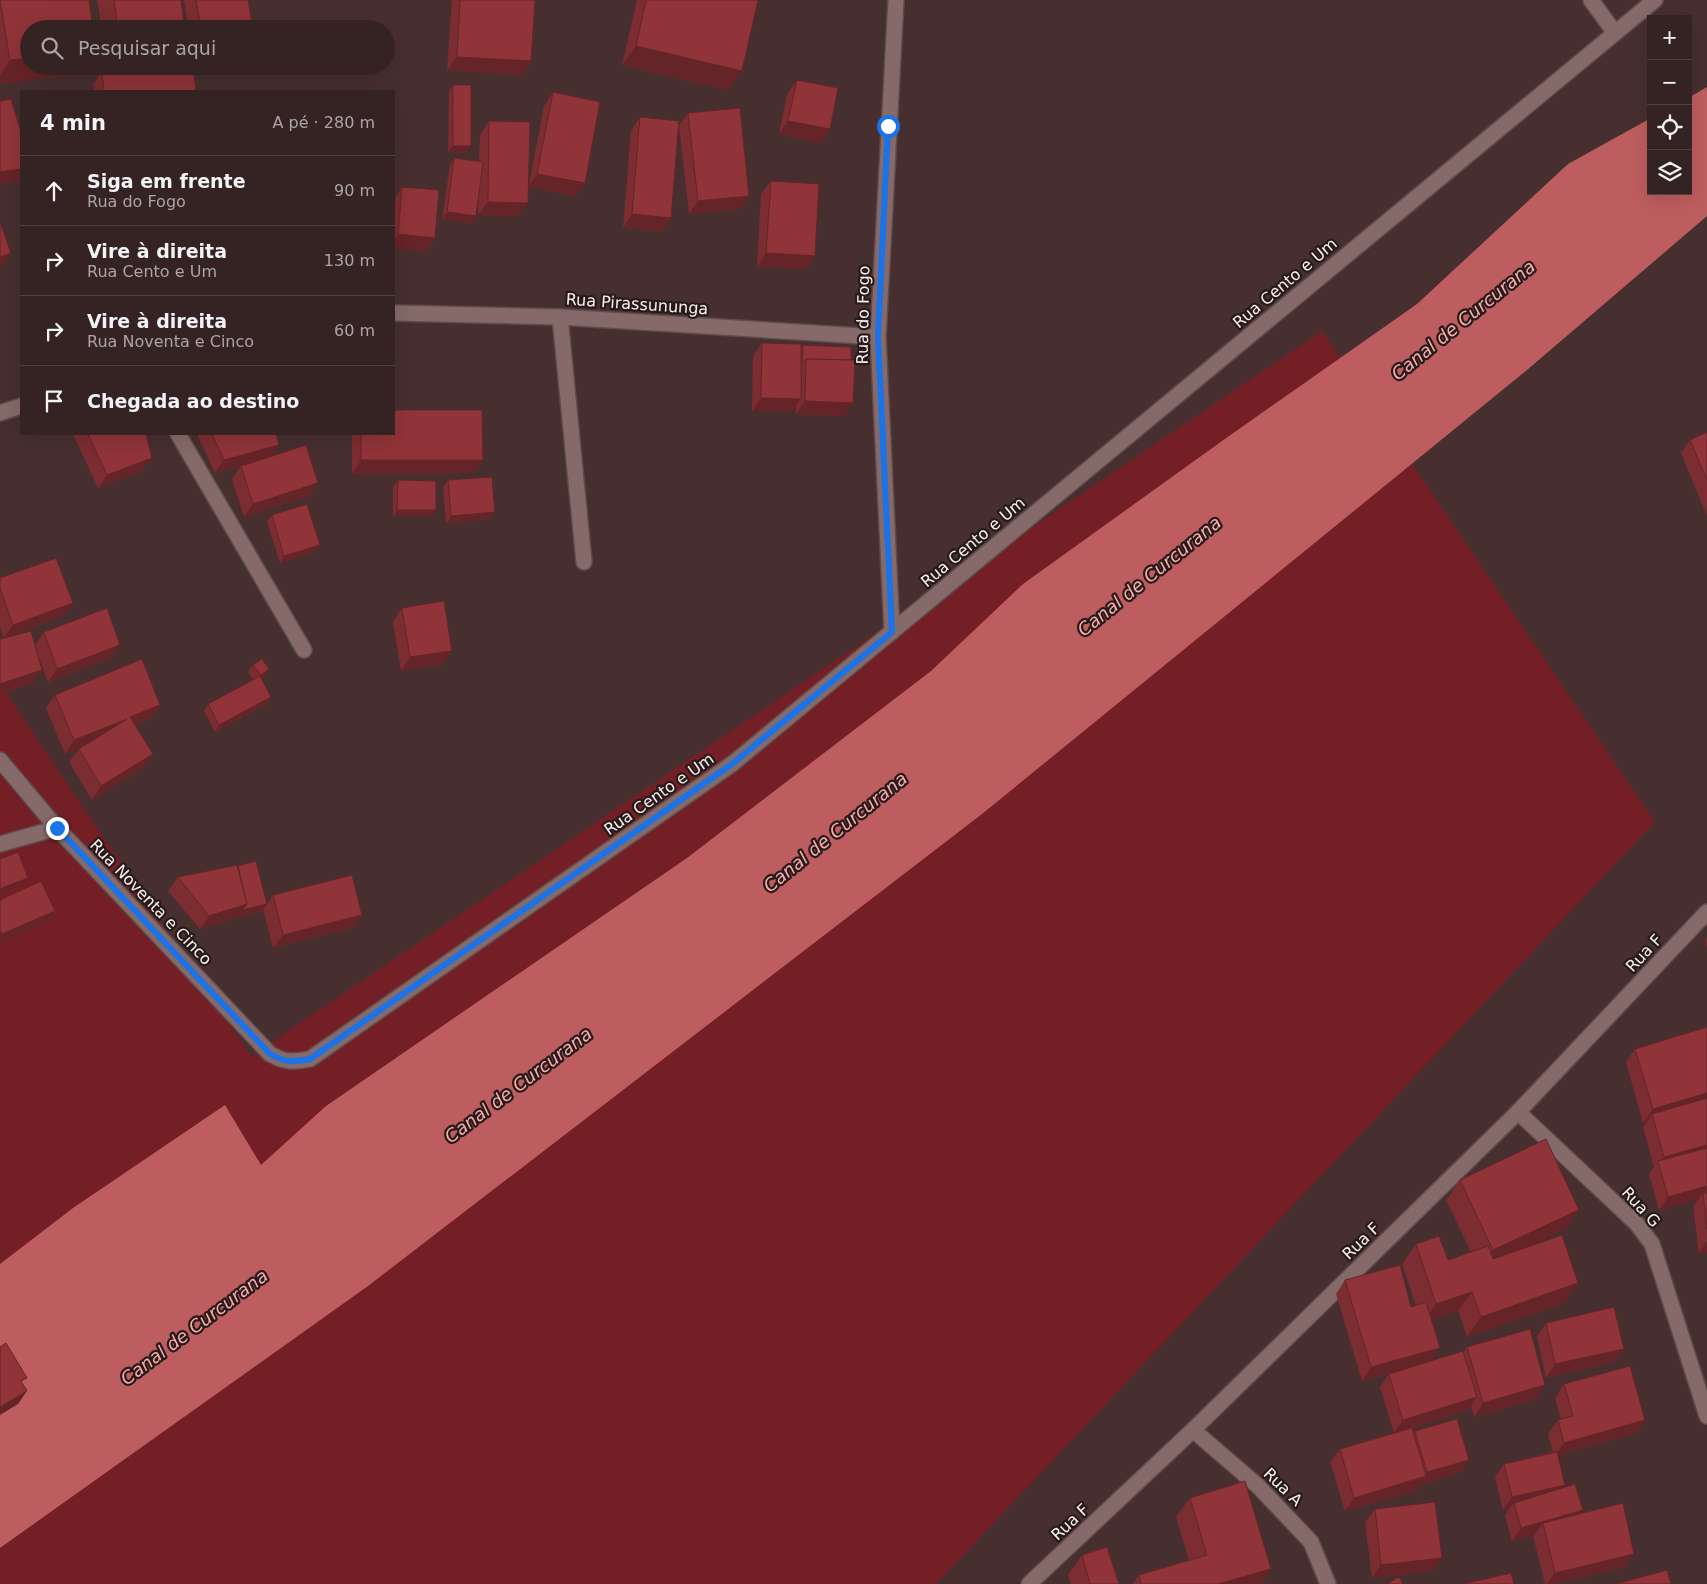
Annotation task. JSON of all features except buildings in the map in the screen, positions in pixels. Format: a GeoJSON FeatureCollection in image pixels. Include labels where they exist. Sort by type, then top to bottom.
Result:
{"type":"FeatureCollection","features":[{"type":"Feature","properties":{"kind":"street","name":"Rua do Fogo"},"geometry":{"type":"LineString","coordinates":[[892,632],[878,337],[896,0]]}},
{"type":"Feature","properties":{"kind":"street"},"geometry":{"type":"LineString","coordinates":[[1591,0],[1615,33]]}},
{"type":"Feature","properties":{"kind":"street","name":"Rua Cento e Um"},"geometry":{"type":"LineString","coordinates":[[282,1061],[310,1059],[732,764],[1655,0]]}},
{"type":"Feature","properties":{"kind":"street","name":"Rua Pirassununga"},"geometry":{"type":"LineString","coordinates":[[395,314],[560,317],[878,337]]}},
{"type":"Feature","properties":{"kind":"street"},"geometry":{"type":"LineString","coordinates":[[560,317],[584,562]]}},
{"type":"Feature","properties":{"kind":"street"},"geometry":{"type":"LineString","coordinates":[[0,413],[20,406]]}},
{"type":"Feature","properties":{"kind":"street"},"geometry":{"type":"LineString","coordinates":[[179,435],[304,650]]}},
{"type":"Feature","properties":{"kind":"street","name":"Rua Noventa e Cinco"},"geometry":{"type":"LineString","coordinates":[[0,760],[57,828],[270,1054],[282,1061]]}},
{"type":"Feature","properties":{"kind":"street"},"geometry":{"type":"LineString","coordinates":[[0,844],[57,828]]}},
{"type":"Feature","properties":{"kind":"street","name":"Rua F"},"geometry":{"type":"LineString","coordinates":[[1029,1584],[1192,1430],[1518,1112],[1707,912]]}},
{"type":"Feature","properties":{"kind":"street","name":"Rua G"},"geometry":{"type":"LineString","coordinates":[[1518,1112],[1637,1224],[1652,1244],[1707,1416]]}},
{"type":"Feature","properties":{"kind":"street","name":"Rua A"},"geometry":{"type":"LineString","coordinates":[[1192,1430],[1258,1486],[1311,1542],[1328,1584]]}},
{"type":"Feature","properties":{"kind":"shaded area"},"geometry":{"type":"Polygon","coordinates":[[[1322,331],[1655,822],[936,1584],[0,1584],[0,684],[251,1056],[1322,331]]]}},
{"type":"Feature","properties":{"kind":"water","name":"Canal de Curcurana"},"geometry":{"type":"Polygon","coordinates":[[[1707,87],[1707,216],[1527,370],[982,814],[368,1286],[0,1548],[0,1264],[73,1208],[225,1105],[261,1165],[326,1106],[687,858],[931,671],[1023,584],[1417,304],[1568,164],[1647,120],[1647,195],[1692,195],[1692,96],[1707,87]]]}},
{"type":"Feature","properties":{"kind":"route"},"geometry":{"type":"LineString","coordinates":[[57,828],[270,1054],[282,1061],[310,1059],[732,764],[892,632],[878,337],[888,126]]}}]}
